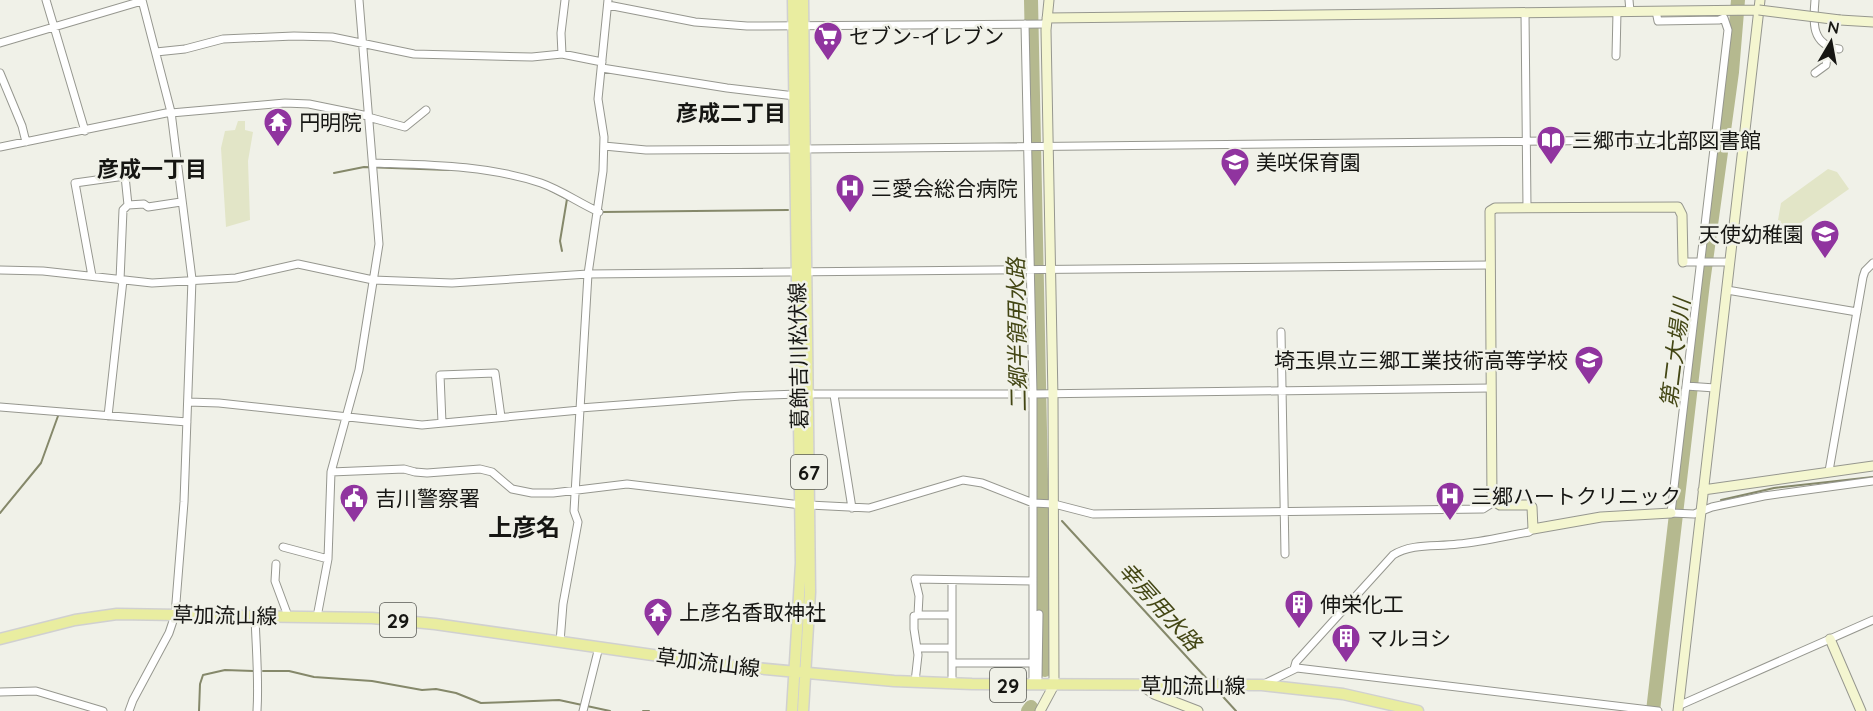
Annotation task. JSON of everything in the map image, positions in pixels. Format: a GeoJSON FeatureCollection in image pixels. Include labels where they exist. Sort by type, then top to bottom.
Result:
{"type":"FeatureCollection","features":[{"type":"Feature","properties":{"kind":"main road","name":"葛飾吉川松伏線"},"geometry":{"type":"LineString","coordinates":[[793,0],[798,26],[805,505],[800,582],[802,711]]}},
{"type":"Feature","properties":{"kind":"main road","name":"葛飾吉川松伏線"},"geometry":{"type":"LineString","coordinates":[[800,149],[795,96],[798,26],[803,0]]}},
{"type":"Feature","properties":{"kind":"main road","name":"草加流山線"},"geometry":{"type":"LineString","coordinates":[[0,639],[96,616],[117,614],[288,616],[409,621],[723,665],[801,672],[952,684],[1036,681],[1054,685],[1262,686],[1342,694],[1418,711]]}},
{"type":"Feature","properties":{"kind":"main road","name":"葛飾吉川松伏線"},"geometry":{"type":"LineString","coordinates":[[792,711],[801,672]]}},
{"type":"Feature","properties":{"kind":"street"},"geometry":{"type":"LineString","coordinates":[[46,0],[85,130]]}},
{"type":"Feature","properties":{"kind":"street"},"geometry":{"type":"LineString","coordinates":[[0,43],[142,0],[171,112],[192,279],[184,502],[175,615],[169,633],[129,711]]}},
{"type":"Feature","properties":{"kind":"street"},"geometry":{"type":"LineString","coordinates":[[317,617],[328,559],[331,472],[359,370],[379,244],[359,0]]}},
{"type":"Feature","properties":{"kind":"street"},"geometry":{"type":"LineString","coordinates":[[562,54],[564,0]]}},
{"type":"Feature","properties":{"kind":"street"},"geometry":{"type":"LineString","coordinates":[[1036,681],[1033,663],[1033,503],[1037,394],[1030,269],[1037,147],[1037,23],[1049,0]]}},
{"type":"Feature","properties":{"kind":"street"},"geometry":{"type":"LineString","coordinates":[[1629,0],[1630,11]]}},
{"type":"Feature","properties":{"kind":"street"},"geometry":{"type":"LineString","coordinates":[[1815,0],[1813,27],[1824,44],[1839,50]]}},
{"type":"Feature","properties":{"kind":"street"},"geometry":{"type":"LineString","coordinates":[[560,642],[563,603],[578,522],[574,511],[575,490],[588,274],[598,212],[604,146],[598,99],[608,3],[695,22],[747,26],[1714,10],[1760,5],[1840,20],[1873,22]]}},
{"type":"Feature","properties":{"kind":"street"},"geometry":{"type":"LineString","coordinates":[[1678,708],[1760,5]]}},
{"type":"Feature","properties":{"kind":"street"},"geometry":{"type":"LineString","coordinates":[[1656,11],[1658,21],[1724,18],[1728,30],[1671,513]]}},
{"type":"Feature","properties":{"kind":"street"},"geometry":{"type":"LineString","coordinates":[[1616,56],[1617,12]]}},
{"type":"Feature","properties":{"kind":"street"},"geometry":{"type":"LineString","coordinates":[[1525,13],[1527,208]]}},
{"type":"Feature","properties":{"kind":"street"},"geometry":{"type":"LineString","coordinates":[[1037,23],[1037,147],[1053,393],[1050,503],[1054,685],[1040,711]]}},
{"type":"Feature","properties":{"kind":"street"},"geometry":{"type":"LineString","coordinates":[[156,52],[185,49],[223,39],[332,37],[414,54],[532,57],[562,54],[602,65],[795,96]]}},
{"type":"Feature","properties":{"kind":"street"},"geometry":{"type":"LineString","coordinates":[[1815,73],[1826,65],[1828,47]]}},
{"type":"Feature","properties":{"kind":"street"},"geometry":{"type":"LineString","coordinates":[[0,74],[22,126],[26,142]]}},
{"type":"Feature","properties":{"kind":"street"},"geometry":{"type":"LineString","coordinates":[[0,147],[171,112],[301,104],[368,116],[405,127],[426,110]]}},
{"type":"Feature","properties":{"kind":"street"},"geometry":{"type":"LineString","coordinates":[[604,146],[646,150],[1715,139],[1744,141]]}},
{"type":"Feature","properties":{"kind":"street"},"geometry":{"type":"LineString","coordinates":[[373,163],[460,166],[517,177],[542,184],[598,212]]}},
{"type":"Feature","properties":{"kind":"street"},"geometry":{"type":"LineString","coordinates":[[93,276],[75,183],[125,176],[128,205]]}},
{"type":"Feature","properties":{"kind":"street"},"geometry":{"type":"LineString","coordinates":[[108,416],[121,280],[123,210],[128,205],[144,204],[148,207],[181,202]]}},
{"type":"Feature","properties":{"kind":"street"},"geometry":{"type":"LineString","coordinates":[[1533,529],[1532,507],[1529,505],[1500,505],[1494,502],[1491,496],[1490,211],[1495,208],[1678,207],[1682,215],[1683,262],[1730,262]]}},
{"type":"Feature","properties":{"kind":"street"},"geometry":{"type":"LineString","coordinates":[[1829,471],[1863,277],[1865,271],[1873,263]]}},
{"type":"Feature","properties":{"kind":"street"},"geometry":{"type":"LineString","coordinates":[[0,270],[43,271],[152,283],[236,278],[302,264],[373,280],[452,283],[588,274],[1489,265]]}},
{"type":"Feature","properties":{"kind":"street"},"geometry":{"type":"LineString","coordinates":[[1727,290],[1857,312]]}},
{"type":"Feature","properties":{"kind":"street"},"geometry":{"type":"LineString","coordinates":[[1281,332],[1285,554]]}},
{"type":"Feature","properties":{"kind":"street"},"geometry":{"type":"LineString","coordinates":[[442,423],[440,375],[495,374],[501,417]]}},
{"type":"Feature","properties":{"kind":"street"},"geometry":{"type":"LineString","coordinates":[[1686,386],[1715,388]]}},
{"type":"Feature","properties":{"kind":"street"},"geometry":{"type":"LineString","coordinates":[[188,402],[219,403],[422,425],[741,396],[1490,388]]}},
{"type":"Feature","properties":{"kind":"street"},"geometry":{"type":"LineString","coordinates":[[834,395],[852,508]]}},
{"type":"Feature","properties":{"kind":"street"},"geometry":{"type":"LineString","coordinates":[[0,407],[187,422]]}},
{"type":"Feature","properties":{"kind":"street"},"geometry":{"type":"LineString","coordinates":[[1703,490],[1732,488],[1767,480],[1873,466]]}},
{"type":"Feature","properties":{"kind":"street"},"geometry":{"type":"LineString","coordinates":[[331,472],[404,469],[428,473],[480,469],[492,472],[512,489],[544,494],[627,484],[805,505],[852,508],[869,508],[963,480],[982,483],[1033,503],[1050,503],[1093,514],[1483,509],[1494,502]]}},
{"type":"Feature","properties":{"kind":"street"},"geometry":{"type":"LineString","coordinates":[[1294,669],[1296,662],[1393,555],[1412,547],[1460,544],[1601,517],[1689,514],[1764,496],[1873,481]]}},
{"type":"Feature","properties":{"kind":"street"},"geometry":{"type":"LineString","coordinates":[[283,547],[328,559]]}},
{"type":"Feature","properties":{"kind":"street"},"geometry":{"type":"LineString","coordinates":[[276,564],[275,581],[288,616]]}},
{"type":"Feature","properties":{"kind":"street"},"geometry":{"type":"LineString","coordinates":[[918,615],[919,596],[915,579],[1033,581]]}},
{"type":"Feature","properties":{"kind":"street"},"geometry":{"type":"LineString","coordinates":[[952,581],[952,684]]}},
{"type":"Feature","properties":{"kind":"street"},"geometry":{"type":"LineString","coordinates":[[1036,681],[1039,614]]}},
{"type":"Feature","properties":{"kind":"street"},"geometry":{"type":"LineString","coordinates":[[915,682],[917,648],[914,616],[952,615]]}},
{"type":"Feature","properties":{"kind":"street"},"geometry":{"type":"LineString","coordinates":[[255,616],[256,667],[259,681],[257,711]]}},
{"type":"Feature","properties":{"kind":"street"},"geometry":{"type":"LineString","coordinates":[[1678,708],[1873,620]]}},
{"type":"Feature","properties":{"kind":"street"},"geometry":{"type":"LineString","coordinates":[[1830,639],[1861,711]]}},
{"type":"Feature","properties":{"kind":"street"},"geometry":{"type":"LineString","coordinates":[[583,711],[599,647]]}},
{"type":"Feature","properties":{"kind":"street"},"geometry":{"type":"LineString","coordinates":[[917,648],[952,648]]}},
{"type":"Feature","properties":{"kind":"street"},"geometry":{"type":"LineString","coordinates":[[952,663],[1033,663]]}},
{"type":"Feature","properties":{"kind":"street"},"geometry":{"type":"LineString","coordinates":[[1262,686],[1297,668],[1658,711]]}},
{"type":"Feature","properties":{"kind":"street"},"geometry":{"type":"LineString","coordinates":[[1141,685],[1154,694],[1198,711]]}},
{"type":"Feature","properties":{"kind":"street"},"geometry":{"type":"LineString","coordinates":[[0,692],[36,691],[103,711]]}},
{"type":"Feature","properties":{"kind":"green space"},"geometry":{"type":"Polygon","coordinates":[[[238,121],[245,121],[245,130],[253,132],[248,161],[250,220],[226,227],[221,148],[225,131],[235,130],[238,121]]]}},
{"type":"Feature","properties":{"kind":"green space"},"geometry":{"type":"Polygon","coordinates":[[[1828,169],[1837,172],[1849,189],[1785,234],[1786,226],[1780,225],[1781,221],[1778,220],[1781,203],[1828,169]]]}},
{"type":"Feature","properties":{"kind":"waterway","name":"二郷半領用水路"},"geometry":{"type":"LineString","coordinates":[[1031,0],[1045,670]]}},
{"type":"Feature","properties":{"kind":"waterway","name":"第二大場川"},"geometry":{"type":"LineString","coordinates":[[1653,711],[1703,283],[1732,72],[1738,0]]}},
{"type":"Feature","properties":{"kind":"waterway"},"geometry":{"type":"LineString","coordinates":[[334,173],[364,167],[449,170]]}},
{"type":"Feature","properties":{"kind":"waterway"},"geometry":{"type":"LineString","coordinates":[[550,190],[569,200]]}},
{"type":"Feature","properties":{"kind":"waterway"},"geometry":{"type":"LineString","coordinates":[[562,251],[560,241],[567,199]]}},
{"type":"Feature","properties":{"kind":"waterway"},"geometry":{"type":"LineString","coordinates":[[602,212],[788,210]]}},
{"type":"Feature","properties":{"kind":"waterway"},"geometry":{"type":"LineString","coordinates":[[0,513],[41,463],[58,416]]}},
{"type":"Feature","properties":{"kind":"waterway"},"geometry":{"type":"LineString","coordinates":[[1721,500],[1774,488],[1873,477]]}},
{"type":"Feature","properties":{"kind":"waterway","name":"第二大場川"},"geometry":{"type":"LineString","coordinates":[[1677,503],[1682,502]]}},
{"type":"Feature","properties":{"kind":"waterway","name":"幸房用水路"},"geometry":{"type":"LineString","coordinates":[[1062,521],[1208,680]]}},
{"type":"Feature","properties":{"kind":"waterway"},"geometry":{"type":"LineString","coordinates":[[199,711],[200,684],[203,675],[225,670],[253,671]]}},
{"type":"Feature","properties":{"kind":"waterway"},"geometry":{"type":"LineString","coordinates":[[263,671],[289,671],[314,677],[372,681],[422,690],[436,689],[456,693],[481,703],[559,700],[610,711]]}},
{"type":"Feature","properties":{"kind":"waterway","name":"幸房用水路"},"geometry":{"type":"LineString","coordinates":[[1216,689],[1236,711]]}},
{"type":"Feature","properties":{"kind":"waterway","name":"二郷半領用水路"},"geometry":{"type":"LineString","coordinates":[[1028,711],[1031,707]]}},
{"type":"Feature","properties":{"kind":"waterway"},"geometry":{"type":"LineString","coordinates":[[643,711],[649,711]]}},
{"type":"Feature","properties":{"kind":"place","name":"セブン-イレブン"},"geometry":{"type":"Point","coordinates":[828,62]}},
{"type":"Feature","properties":{"kind":"place","name":"円明院"},"geometry":{"type":"Point","coordinates":[278,148]}},
{"type":"Feature","properties":{"kind":"place","name":"三郷市立北部図書館"},"geometry":{"type":"Point","coordinates":[1551,166]}},
{"type":"Feature","properties":{"kind":"place","name":"美咲保育園"},"geometry":{"type":"Point","coordinates":[1235,188]}},
{"type":"Feature","properties":{"kind":"place","name":"三愛会総合病院"},"geometry":{"type":"Point","coordinates":[850,214]}},
{"type":"Feature","properties":{"kind":"place","name":"天使幼稚園"},"geometry":{"type":"Point","coordinates":[1825,260]}},
{"type":"Feature","properties":{"kind":"place","name":"埼玉県立三郷工業技術高等学校"},"geometry":{"type":"Point","coordinates":[1589,386]}},
{"type":"Feature","properties":{"kind":"place","name":"三郷ハートクリニック"},"geometry":{"type":"Point","coordinates":[1450,522]}},
{"type":"Feature","properties":{"kind":"place","name":"吉川警察署"},"geometry":{"type":"Point","coordinates":[354,524]}},
{"type":"Feature","properties":{"kind":"place","name":"伸栄化工"},"geometry":{"type":"Point","coordinates":[1299,630]}},
{"type":"Feature","properties":{"kind":"place","name":"上彦名香取神社"},"geometry":{"type":"Point","coordinates":[658,638]}},
{"type":"Feature","properties":{"kind":"place","name":"マルヨシ"},"geometry":{"type":"Point","coordinates":[1346,664]}},
{"type":"Feature","properties":{"kind":"district","name":"彦成二丁目"},"geometry":{"type":"Point","coordinates":[731,113]}},
{"type":"Feature","properties":{"kind":"district","name":"彦成一丁目"},"geometry":{"type":"Point","coordinates":[152,169]}},
{"type":"Feature","properties":{"kind":"district","name":"上彦名"},"geometry":{"type":"Point","coordinates":[524,527]}}]}
